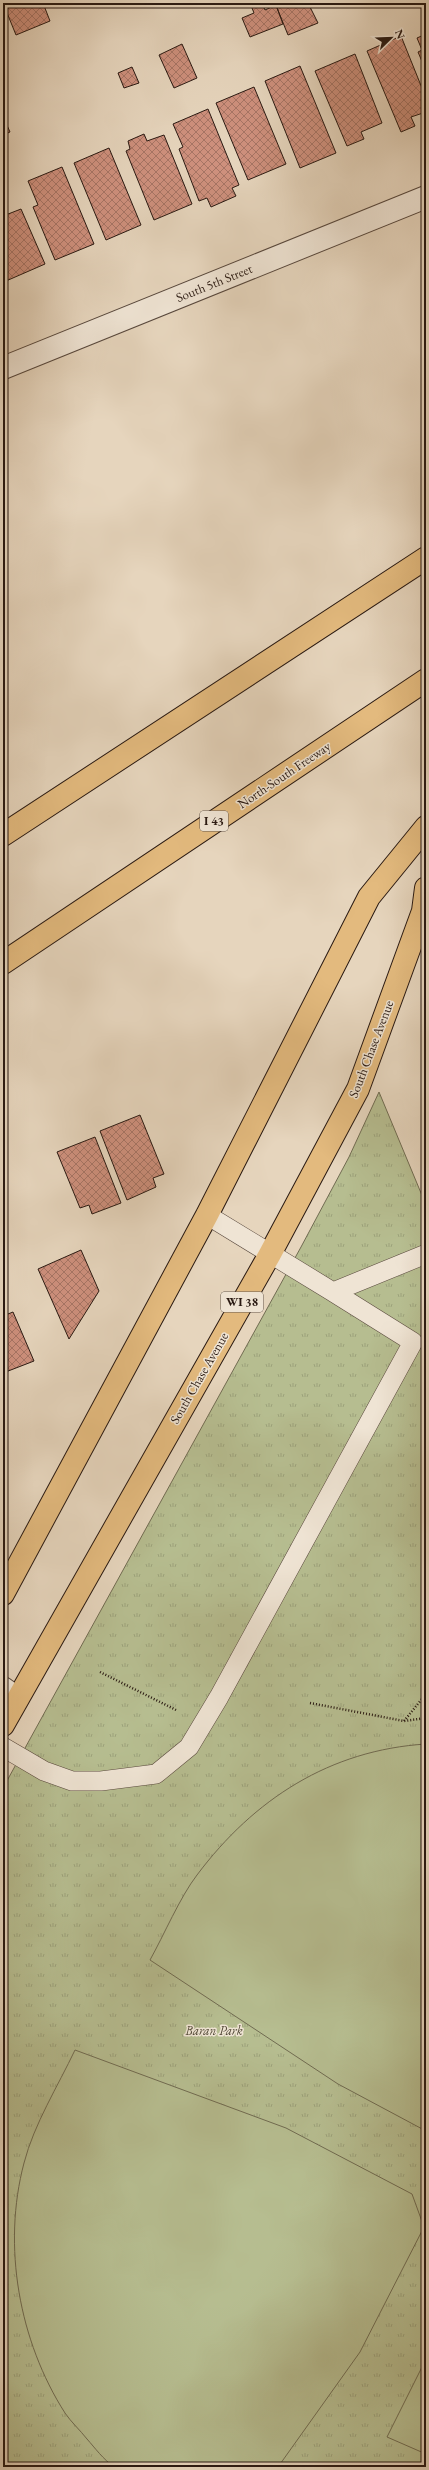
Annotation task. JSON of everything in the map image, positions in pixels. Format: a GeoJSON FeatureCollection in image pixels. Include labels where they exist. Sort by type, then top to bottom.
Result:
{"type":"FeatureCollection","features":[{"type":"Feature","properties":{"kind":"main road"},"geometry":{"type":"LineString","coordinates":[[3,835],[426,558]]}},
{"type":"Feature","properties":{"kind":"main road","name":"North-South Freeway"},"geometry":{"type":"LineString","coordinates":[[3,963],[426,680]]}},
{"type":"Feature","properties":{"kind":"main road"},"geometry":{"type":"LineString","coordinates":[[3,1594],[207,1215],[369,897],[426,827]]}},
{"type":"Feature","properties":{"kind":"main road","name":"South Chase Avenue"},"geometry":{"type":"LineString","coordinates":[[3,1725],[10,1693],[270,1254],[358,1089],[423,911],[426,888]]}},
{"type":"Feature","properties":{"kind":"street","name":"South 5th Street"},"geometry":{"type":"LineString","coordinates":[[3,368],[426,197]]}},
{"type":"Feature","properties":{"kind":"lane"},"geometry":{"type":"LineString","coordinates":[[3,1748],[44,1771],[72,1781],[101,1781],[156,1774],[189,1746],[413,1342],[207,1215]]}},
{"type":"Feature","properties":{"kind":"lane"},"geometry":{"type":"LineString","coordinates":[[333,1292],[426,1254]]}},
{"type":"Feature","properties":{"kind":"path"},"geometry":{"type":"LineString","coordinates":[[100,1672],[203,1723]]}},
{"type":"Feature","properties":{"kind":"path"},"geometry":{"type":"LineString","coordinates":[[404,1721],[426,1694]]}},
{"type":"Feature","properties":{"kind":"path"},"geometry":{"type":"LineString","coordinates":[[310,1703],[404,1721],[426,1718]]}},
{"type":"Feature","properties":{"kind":"green space","name":"Baran Park"},"geometry":{"type":"Polygon","coordinates":[[[379,1092],[426,1205],[426,2467],[3,2467],[3,1788],[301,1247],[349,1157],[379,1092]]]}},
{"type":"Feature","properties":{"kind":"green space"},"geometry":{"type":"Polygon","coordinates":[[[426,1744],[426,2131],[338,2084],[150,1960],[178,1905],[197,1875],[219,1848],[243,1823],[269,1802],[297,1783],[326,1768],[358,1756],[391,1748],[426,1744]]]}},
{"type":"Feature","properties":{"kind":"green space"},"geometry":{"type":"Polygon","coordinates":[[[75,2050],[286,2128],[412,2194],[424,2227],[360,2352],[278,2467],[114,2467],[106,2461],[67,2416],[49,2385],[36,2355],[26,2324],[19,2292],[15,2260],[15,2227],[18,2195],[28,2148],[40,2120],[75,2050]]]}},
{"type":"Feature","properties":{"kind":"green space"},"geometry":{"type":"Polygon","coordinates":[[[426,2359],[426,2454],[387,2437],[426,2359]]]}},
{"type":"Feature","properties":{"kind":"building"},"geometry":{"type":"Polygon","coordinates":[[[3,3],[43,3],[50,21],[16,35],[3,3]]]}},
{"type":"Feature","properties":{"kind":"building"},"geometry":{"type":"Polygon","coordinates":[[[250,3],[262,3],[265,10],[276,5],[283,24],[250,37],[242,18],[254,13],[250,3]]]}},
{"type":"Feature","properties":{"kind":"building"},"geometry":{"type":"Polygon","coordinates":[[[275,3],[319,3],[310,7],[318,23],[288,35],[275,3]]]}},
{"type":"Feature","properties":{"kind":"building"},"geometry":{"type":"Polygon","coordinates":[[[426,34],[426,71],[418,52],[422,50],[417,38],[426,34]]]}},
{"type":"Feature","properties":{"kind":"building"},"geometry":{"type":"Polygon","coordinates":[[[401,36],[426,98],[426,112],[411,117],[415,126],[401,132],[367,51],[401,36]]]}},
{"type":"Feature","properties":{"kind":"building"},"geometry":{"type":"Polygon","coordinates":[[[182,44],[197,78],[174,88],[159,55],[182,44]]]}},
{"type":"Feature","properties":{"kind":"building"},"geometry":{"type":"Polygon","coordinates":[[[355,54],[382,123],[361,132],[364,139],[347,146],[315,71],[355,54]]]}},
{"type":"Feature","properties":{"kind":"building"},"geometry":{"type":"Polygon","coordinates":[[[300,66],[336,153],[300,168],[265,81],[300,66]]]}},
{"type":"Feature","properties":{"kind":"building"},"geometry":{"type":"Polygon","coordinates":[[[132,67],[139,83],[124,88],[118,73],[132,67]]]}},
{"type":"Feature","properties":{"kind":"building"},"geometry":{"type":"Polygon","coordinates":[[[254,87],[286,164],[248,180],[216,103],[254,87]]]}},
{"type":"Feature","properties":{"kind":"building"},"geometry":{"type":"Polygon","coordinates":[[[208,109],[239,185],[232,188],[236,196],[211,207],[207,198],[199,201],[179,149],[183,147],[173,124],[208,109]]]}},
{"type":"Feature","properties":{"kind":"building"},"geometry":{"type":"Polygon","coordinates":[[[6,123],[10,132],[3,135],[3,125],[6,123]]]}},
{"type":"Feature","properties":{"kind":"building"},"geometry":{"type":"Polygon","coordinates":[[[144,134],[147,141],[164,135],[192,204],[154,220],[126,151],[130,149],[128,141],[144,134]]]}},
{"type":"Feature","properties":{"kind":"building"},"geometry":{"type":"Polygon","coordinates":[[[109,148],[141,225],[106,240],[74,163],[109,148]]]}},
{"type":"Feature","properties":{"kind":"building"},"geometry":{"type":"Polygon","coordinates":[[[62,167],[94,244],[55,260],[33,207],[38,205],[28,181],[62,167]]]}},
{"type":"Feature","properties":{"kind":"building"},"geometry":{"type":"Polygon","coordinates":[[[21,209],[45,264],[6,281],[3,274],[3,216],[21,209]]]}},
{"type":"Feature","properties":{"kind":"building"},"geometry":{"type":"Polygon","coordinates":[[[140,1115],[164,1174],[153,1178],[156,1187],[127,1200],[100,1131],[140,1115]]]}},
{"type":"Feature","properties":{"kind":"building"},"geometry":{"type":"Polygon","coordinates":[[[95,1137],[121,1203],[92,1214],[89,1205],[80,1208],[57,1152],[95,1137]]]}},
{"type":"Feature","properties":{"kind":"building"},"geometry":{"type":"Polygon","coordinates":[[[81,1250],[99,1291],[69,1339],[38,1269],[81,1250]]]}},
{"type":"Feature","properties":{"kind":"building"},"geometry":{"type":"Polygon","coordinates":[[[13,1312],[34,1361],[3,1373],[3,1316],[13,1312]]]}}]}
